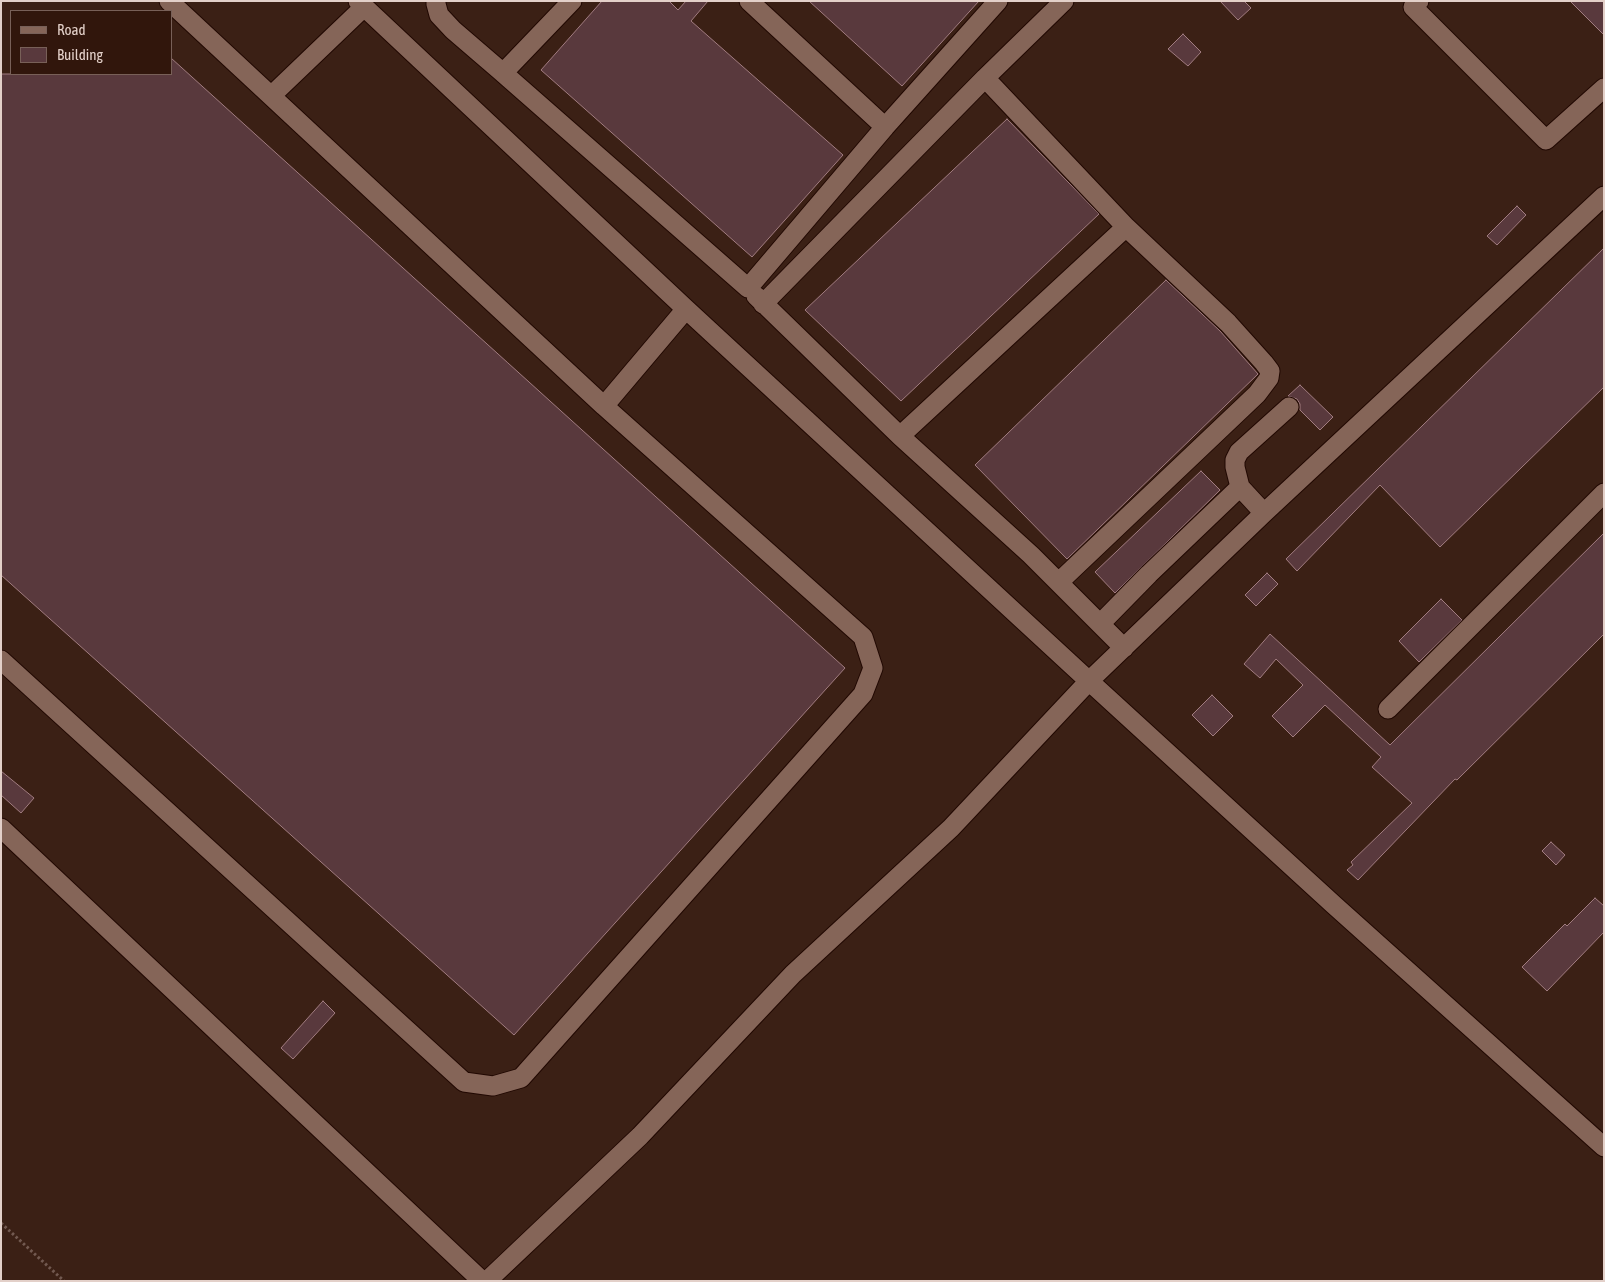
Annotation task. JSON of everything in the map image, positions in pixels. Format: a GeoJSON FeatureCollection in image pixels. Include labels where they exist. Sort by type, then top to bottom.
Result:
{"type":"FeatureCollection","features":[{"type":"Feature","properties":{"kind":"lane"},"geometry":{"type":"LineString","coordinates":[[1,660],[464,1082],[493,1086],[521,1078],[863,694],[873,668],[864,637],[604,406],[169,1]]}},
{"type":"Feature","properties":{"kind":"lane"},"geometry":{"type":"LineString","coordinates":[[436,1],[440,14],[453,30],[748,288],[900,436],[1031,555],[1124,648]]}},
{"type":"Feature","properties":{"kind":"lane"},"geometry":{"type":"LineString","coordinates":[[503,73],[572,1]]}},
{"type":"Feature","properties":{"kind":"lane"},"geometry":{"type":"LineString","coordinates":[[749,1],[885,127]]}},
{"type":"Feature","properties":{"kind":"lane"},"geometry":{"type":"LineString","coordinates":[[748,288],[885,127],[998,1]]}},
{"type":"Feature","properties":{"kind":"lane"},"geometry":{"type":"LineString","coordinates":[[763,304],[985,78],[1064,1]]}},
{"type":"Feature","properties":{"kind":"lane"},"geometry":{"type":"LineString","coordinates":[[1420,1],[1413,7],[1546,140],[1604,88]]}},
{"type":"Feature","properties":{"kind":"lane"},"geometry":{"type":"LineString","coordinates":[[271,96],[361,4],[1089,682],[1604,1147]]}},
{"type":"Feature","properties":{"kind":"lane"},"geometry":{"type":"LineString","coordinates":[[985,78],[1126,227],[1228,323],[1270,371],[1269,378],[1256,394],[1058,582]]}},
{"type":"Feature","properties":{"kind":"lane"},"geometry":{"type":"LineString","coordinates":[[487,1281],[640,1136],[793,974],[951,828],[1089,682],[1124,648],[1264,513],[1604,196]]}},
{"type":"Feature","properties":{"kind":"lane"},"geometry":{"type":"LineString","coordinates":[[900,436],[1126,227]]}},
{"type":"Feature","properties":{"kind":"lane"},"geometry":{"type":"LineString","coordinates":[[604,406],[686,308]]}},
{"type":"Feature","properties":{"kind":"lane"},"geometry":{"type":"LineString","coordinates":[[1264,513],[1240,487],[1235,460],[1239,452],[1288,407]]}},
{"type":"Feature","properties":{"kind":"lane"},"geometry":{"type":"LineString","coordinates":[[1100,624],[1240,487]]}},
{"type":"Feature","properties":{"kind":"lane"},"geometry":{"type":"LineString","coordinates":[[1388,709],[1604,493]]}},
{"type":"Feature","properties":{"kind":"lane"},"geometry":{"type":"LineString","coordinates":[[1,828],[482,1281]]}},
{"type":"Feature","properties":{"kind":"path"},"geometry":{"type":"LineString","coordinates":[[1,1223],[64,1281]]}},
{"type":"Feature","properties":{"kind":"building"},"geometry":{"type":"Polygon","coordinates":[[[602,1],[669,1],[678,10],[686,1],[708,1],[691,21],[843,155],[752,257],[541,70],[602,1]]]}},
{"type":"Feature","properties":{"kind":"building"},"geometry":{"type":"Polygon","coordinates":[[[809,1],[979,1],[902,86],[809,1]]]}},
{"type":"Feature","properties":{"kind":"building"},"geometry":{"type":"Polygon","coordinates":[[[1220,1],[1244,1],[1251,8],[1238,20],[1220,1]]]}},
{"type":"Feature","properties":{"kind":"building"},"geometry":{"type":"Polygon","coordinates":[[[1570,1],[1604,1],[1604,35],[1570,1]]]}},
{"type":"Feature","properties":{"kind":"building"},"geometry":{"type":"Polygon","coordinates":[[[1183,34],[1201,52],[1188,66],[1168,49],[1183,34]]]}},
{"type":"Feature","properties":{"kind":"building"},"geometry":{"type":"Polygon","coordinates":[[[172,59],[845,668],[514,1035],[1,575],[1,74],[172,75],[172,59]]]}},
{"type":"Feature","properties":{"kind":"building"},"geometry":{"type":"Polygon","coordinates":[[[1007,119],[1099,214],[901,401],[805,310],[1007,119]]]}},
{"type":"Feature","properties":{"kind":"building"},"geometry":{"type":"Polygon","coordinates":[[[1517,206],[1526,215],[1497,245],[1487,236],[1517,206]]]}},
{"type":"Feature","properties":{"kind":"building"},"geometry":{"type":"Polygon","coordinates":[[[1604,248],[1604,387],[1440,547],[1380,485],[1297,571],[1286,559],[1604,248]]]}},
{"type":"Feature","properties":{"kind":"building"},"geometry":{"type":"Polygon","coordinates":[[[1166,280],[1220,331],[1258,374],[1067,559],[975,465],[1166,280]]]}},
{"type":"Feature","properties":{"kind":"building"},"geometry":{"type":"Polygon","coordinates":[[[1300,385],[1333,417],[1320,430],[1300,410],[1300,404],[1297,399],[1288,396],[1300,385]]]}},
{"type":"Feature","properties":{"kind":"building"},"geometry":{"type":"Polygon","coordinates":[[[1201,471],[1220,490],[1115,593],[1095,572],[1201,471]]]}},
{"type":"Feature","properties":{"kind":"building"},"geometry":{"type":"Polygon","coordinates":[[[1604,533],[1604,634],[1457,780],[1455,779],[1358,880],[1347,870],[1353,865],[1351,862],[1412,803],[1372,767],[1381,757],[1325,705],[1293,737],[1272,716],[1303,685],[1276,659],[1260,678],[1244,664],[1270,634],[1390,745],[1604,533]]]}},
{"type":"Feature","properties":{"kind":"building"},"geometry":{"type":"Polygon","coordinates":[[[1267,573],[1278,584],[1256,606],[1245,595],[1267,573]]]}},
{"type":"Feature","properties":{"kind":"building"},"geometry":{"type":"Polygon","coordinates":[[[1441,599],[1462,620],[1419,662],[1399,641],[1441,599]]]}},
{"type":"Feature","properties":{"kind":"building"},"geometry":{"type":"Polygon","coordinates":[[[1212,695],[1233,716],[1213,736],[1192,715],[1212,695]]]}},
{"type":"Feature","properties":{"kind":"building"},"geometry":{"type":"Polygon","coordinates":[[[1,771],[34,798],[21,813],[1,795],[1,771]]]}},
{"type":"Feature","properties":{"kind":"building"},"geometry":{"type":"Polygon","coordinates":[[[1551,842],[1565,855],[1556,865],[1542,851],[1551,842]]]}},
{"type":"Feature","properties":{"kind":"building"},"geometry":{"type":"Polygon","coordinates":[[[1595,898],[1604,906],[1604,932],[1547,991],[1522,967],[1565,924],[1567,926],[1595,898]]]}},
{"type":"Feature","properties":{"kind":"building"},"geometry":{"type":"Polygon","coordinates":[[[323,1001],[335,1013],[293,1059],[281,1048],[323,1001]]]}}]}
